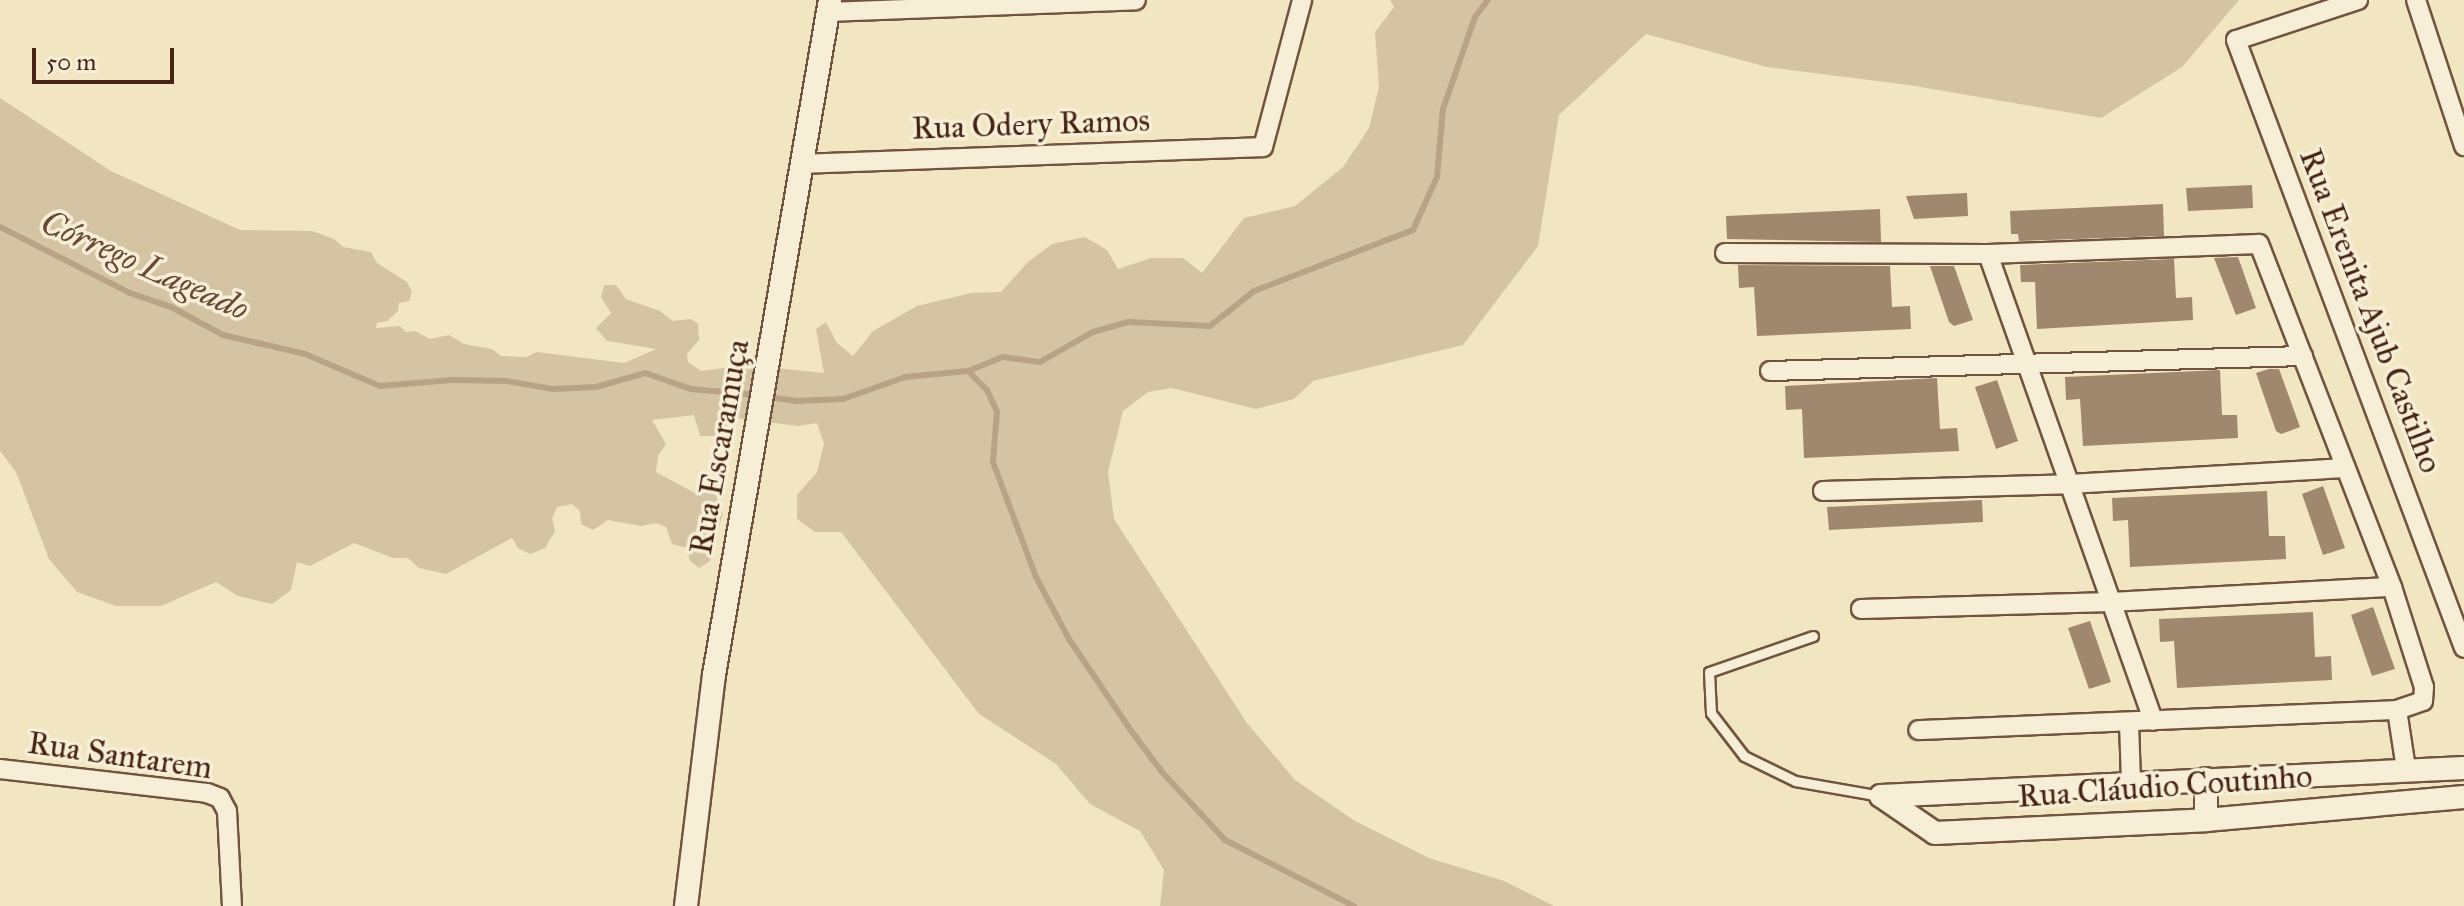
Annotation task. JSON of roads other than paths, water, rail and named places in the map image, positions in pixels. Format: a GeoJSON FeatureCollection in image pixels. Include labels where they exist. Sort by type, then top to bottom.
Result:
{"type":"FeatureCollection","features":[{"type":"Feature","properties":{"kind":"street"},"geometry":{"type":"LineString","coordinates":[[830,6],[1136,0]]}},
{"type":"Feature","properties":{"kind":"street","name":"Rua Odery Ramos"},"geometry":{"type":"LineString","coordinates":[[801,164],[1263,147],[1302,0]]}},
{"type":"Feature","properties":{"kind":"street","name":"Rua Erenita Ajub Castilho"},"geometry":{"type":"LineString","coordinates":[[2358,0],[2236,40],[2464,648]]}},
{"type":"Feature","properties":{"kind":"street"},"geometry":{"type":"LineString","coordinates":[[2416,0],[2464,146]]}},
{"type":"Feature","properties":{"kind":"street","name":"Rua Escaramuça"},"geometry":{"type":"LineString","coordinates":[[686,906],[714,675],[830,6]]}},
{"type":"Feature","properties":{"kind":"street"},"geometry":{"type":"LineString","coordinates":[[1725,253],[1988,254],[2259,244],[2392,587],[2424,687],[2423,701],[2397,710],[1918,730]]}},
{"type":"Feature","properties":{"kind":"street"},"geometry":{"type":"LineString","coordinates":[[1988,254],[2153,721]]}},
{"type":"Feature","properties":{"kind":"street"},"geometry":{"type":"LineString","coordinates":[[1770,371],[2303,356]]}},
{"type":"Feature","properties":{"kind":"street"},"geometry":{"type":"LineString","coordinates":[[1823,491],[2069,484],[2346,468]]}},
{"type":"Feature","properties":{"kind":"street"},"geometry":{"type":"LineString","coordinates":[[1861,609],[2111,602],[2392,587]]}},
{"type":"Feature","properties":{"kind":"street"},"geometry":{"type":"LineString","coordinates":[[2397,710],[2406,769]]}},
{"type":"Feature","properties":{"kind":"street"},"geometry":{"type":"LineString","coordinates":[[2129,722],[2131,783]]}},
{"type":"Feature","properties":{"kind":"street","name":"Rua Cláudio Coutinho"},"geometry":{"type":"LineString","coordinates":[[1881,796],[2464,768]]}},
{"type":"Feature","properties":{"kind":"street","name":"Rua Santarem"},"geometry":{"type":"LineString","coordinates":[[0,769],[207,793],[220,798],[227,811],[232,906]]}},
{"type":"Feature","properties":{"kind":"street"},"geometry":{"type":"LineString","coordinates":[[2206,779],[2206,820]]}},
{"type":"Feature","properties":{"kind":"street","name":"Rua Cláudio Coutinho"},"geometry":{"type":"LineString","coordinates":[[1881,796],[1935,833],[2206,820],[2464,797]]}},
{"type":"Feature","properties":{"kind":"lane","name":"Rua Cláudio Coutinho"},"geometry":{"type":"LineString","coordinates":[[1813,636],[1709,672],[1711,713],[1744,756],[1795,781],[1881,796]]}},
{"type":"Feature","properties":{"kind":"waterway","name":"Córrego Lageado"},"geometry":{"type":"LineString","coordinates":[[768,397],[795,401],[843,399],[905,377],[968,371],[1003,357],[1040,362],[1093,332],[1129,322],[1210,326],[1254,291],[1413,230],[1437,177],[1443,109],[1475,17],[1488,0]]}},
{"type":"Feature","properties":{"kind":"waterway","name":"Córrego Lageado"},"geometry":{"type":"LineString","coordinates":[[0,227],[130,293],[171,307],[223,335],[305,354],[380,386],[452,380],[507,381],[553,389],[596,387],[645,373],[691,389],[757,395]]}},
{"type":"Feature","properties":{"kind":"waterway"},"geometry":{"type":"LineString","coordinates":[[968,371],[987,390],[997,411],[993,462],[1036,577],[1069,639],[1132,732],[1162,772],[1225,840],[1354,906]]}}]}
